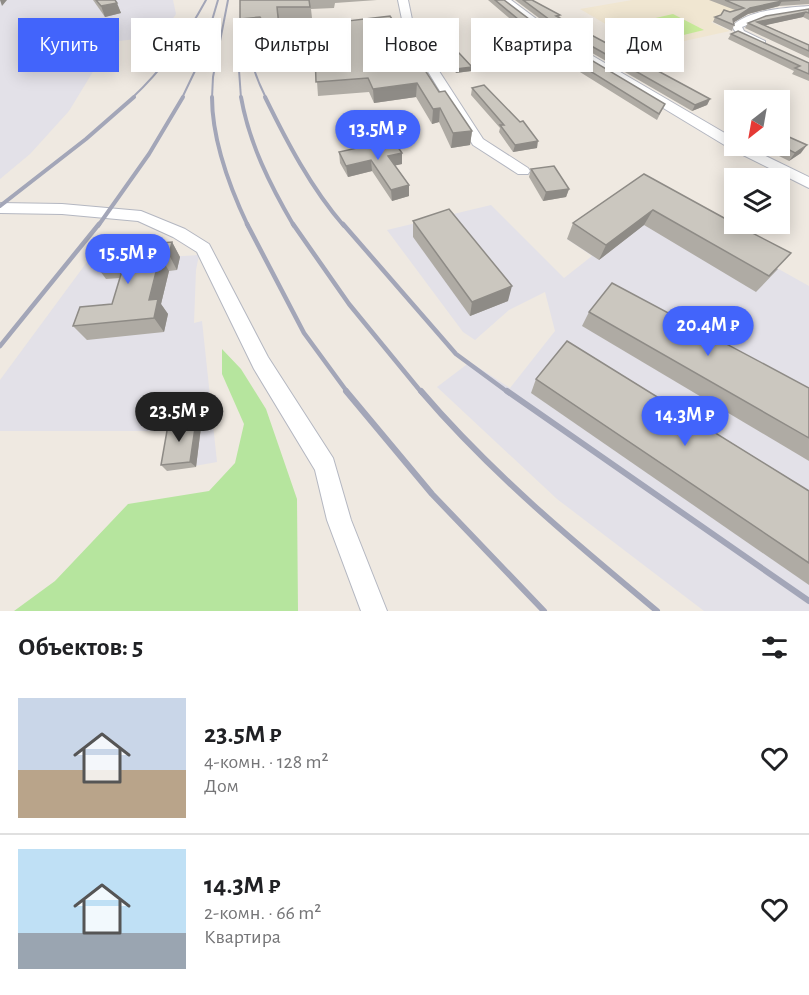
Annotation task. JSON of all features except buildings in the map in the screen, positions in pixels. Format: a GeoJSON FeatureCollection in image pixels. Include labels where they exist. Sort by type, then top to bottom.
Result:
{"type":"FeatureCollection","features":[{"type":"Feature","properties":{"kind":"street"},"geometry":{"type":"LineString","coordinates":[[403,0],[410,34],[478,142],[523,171]]}},
{"type":"Feature","properties":{"kind":"street"},"geometry":{"type":"LineString","coordinates":[[505,0],[558,40],[724,138]]}},
{"type":"Feature","properties":{"kind":"street"},"geometry":{"type":"LineString","coordinates":[[783,0],[808,10]]}},
{"type":"Feature","properties":{"kind":"street"},"geometry":{"type":"LineString","coordinates":[[770,47],[740,33],[737,26],[750,20],[808,10]]}},
{"type":"Feature","properties":{"kind":"street"},"geometry":{"type":"LineString","coordinates":[[756,156],[809,183]]}},
{"type":"Feature","properties":{"kind":"street"},"geometry":{"type":"LineString","coordinates":[[0,208],[62,209],[141,216],[179,233],[203,248],[261,363],[325,466],[339,520],[374,611]]}},
{"type":"Feature","properties":{"kind":"shaded area"},"geometry":{"type":"Polygon","coordinates":[[[0,0],[173,0],[176,14],[173,18],[131,18],[131,40],[119,41],[119,18],[18,18],[18,72],[93,72],[69,111],[30,154],[0,179],[0,0]]]}},
{"type":"Feature","properties":{"kind":"shaded area"},"geometry":{"type":"Polygon","coordinates":[[[632,0],[764,0],[769,2],[711,22],[730,31],[684,41],[684,18],[605,18],[605,24],[580,9],[632,0]]]}},
{"type":"Feature","properties":{"kind":"shaded area"},"geometry":{"type":"Polygon","coordinates":[[[636,189],[809,286],[809,611],[704,611],[557,499],[437,387],[470,362],[510,388],[555,331],[545,292],[509,310],[475,340],[463,332],[387,230],[491,205],[564,278],[592,256],[567,239],[636,189]]]}},
{"type":"Feature","properties":{"kind":"shaded area"},"geometry":{"type":"Polygon","coordinates":[[[199,255],[196,270],[194,323],[202,321],[217,462],[167,471],[173,431],[0,431],[0,380],[87,262],[199,255]]]}},
{"type":"Feature","properties":{"kind":"green space"},"geometry":{"type":"Polygon","coordinates":[[[673,14],[681,18],[656,18],[673,14]]]}},
{"type":"Feature","properties":{"kind":"green space"},"geometry":{"type":"Polygon","coordinates":[[[684,20],[704,30],[684,35],[684,20]]]}},
{"type":"Feature","properties":{"kind":"green space"},"geometry":{"type":"Polygon","coordinates":[[[222,349],[241,369],[266,409],[297,499],[298,611],[14,611],[55,581],[128,504],[209,491],[235,463],[244,424],[222,374],[222,349]]]}},
{"type":"Feature","properties":{"kind":"railway"},"geometry":{"type":"LineString","coordinates":[[132,98],[173,52],[206,0]]}},
{"type":"Feature","properties":{"kind":"railway"},"geometry":{"type":"LineString","coordinates":[[213,18],[218,0]]}},
{"type":"Feature","properties":{"kind":"railway"},"geometry":{"type":"LineString","coordinates":[[212,97],[213,77],[228,0]]}},
{"type":"Feature","properties":{"kind":"railway"},"geometry":{"type":"LineString","coordinates":[[241,0],[248,50],[255,74],[266,98]]}},
{"type":"Feature","properties":{"kind":"railway"},"geometry":{"type":"LineString","coordinates":[[182,98],[194,72]]}},
{"type":"Feature","properties":{"kind":"railway"},"geometry":{"type":"LineString","coordinates":[[239,72],[241,98]]}},
{"type":"Feature","properties":{"kind":"railway"},"geometry":{"type":"LineString","coordinates":[[0,206],[86,139],[134,97]]}},
{"type":"Feature","properties":{"kind":"railway"},"geometry":{"type":"LineString","coordinates":[[98,226],[149,154],[183,97]]}},
{"type":"Feature","properties":{"kind":"railway"},"geometry":{"type":"LineString","coordinates":[[212,97],[218,147],[234,195],[248,225]]}},
{"type":"Feature","properties":{"kind":"railway"},"geometry":{"type":"LineString","coordinates":[[241,97],[255,147],[294,226]]}},
{"type":"Feature","properties":{"kind":"railway"},"geometry":{"type":"LineString","coordinates":[[265,97],[310,180],[344,226]]}},
{"type":"Feature","properties":{"kind":"railway"},"geometry":{"type":"LineString","coordinates":[[0,346],[99,224]]}},
{"type":"Feature","properties":{"kind":"railway"},"geometry":{"type":"LineString","coordinates":[[293,224],[349,304],[422,393]]}},
{"type":"Feature","properties":{"kind":"railway"},"geometry":{"type":"LineString","coordinates":[[343,224],[456,354],[509,393]]}},
{"type":"Feature","properties":{"kind":"railway"},"geometry":{"type":"LineString","coordinates":[[248,225],[304,333],[348,393]]}},
{"type":"Feature","properties":{"kind":"railway"},"geometry":{"type":"LineString","coordinates":[[346,391],[432,494],[544,611]]}},
{"type":"Feature","properties":{"kind":"railway"},"geometry":{"type":"LineString","coordinates":[[421,391],[505,478],[564,533],[657,611]]}},
{"type":"Feature","properties":{"kind":"railway"},"geometry":{"type":"LineString","coordinates":[[507,391],[809,601]]}}]}
